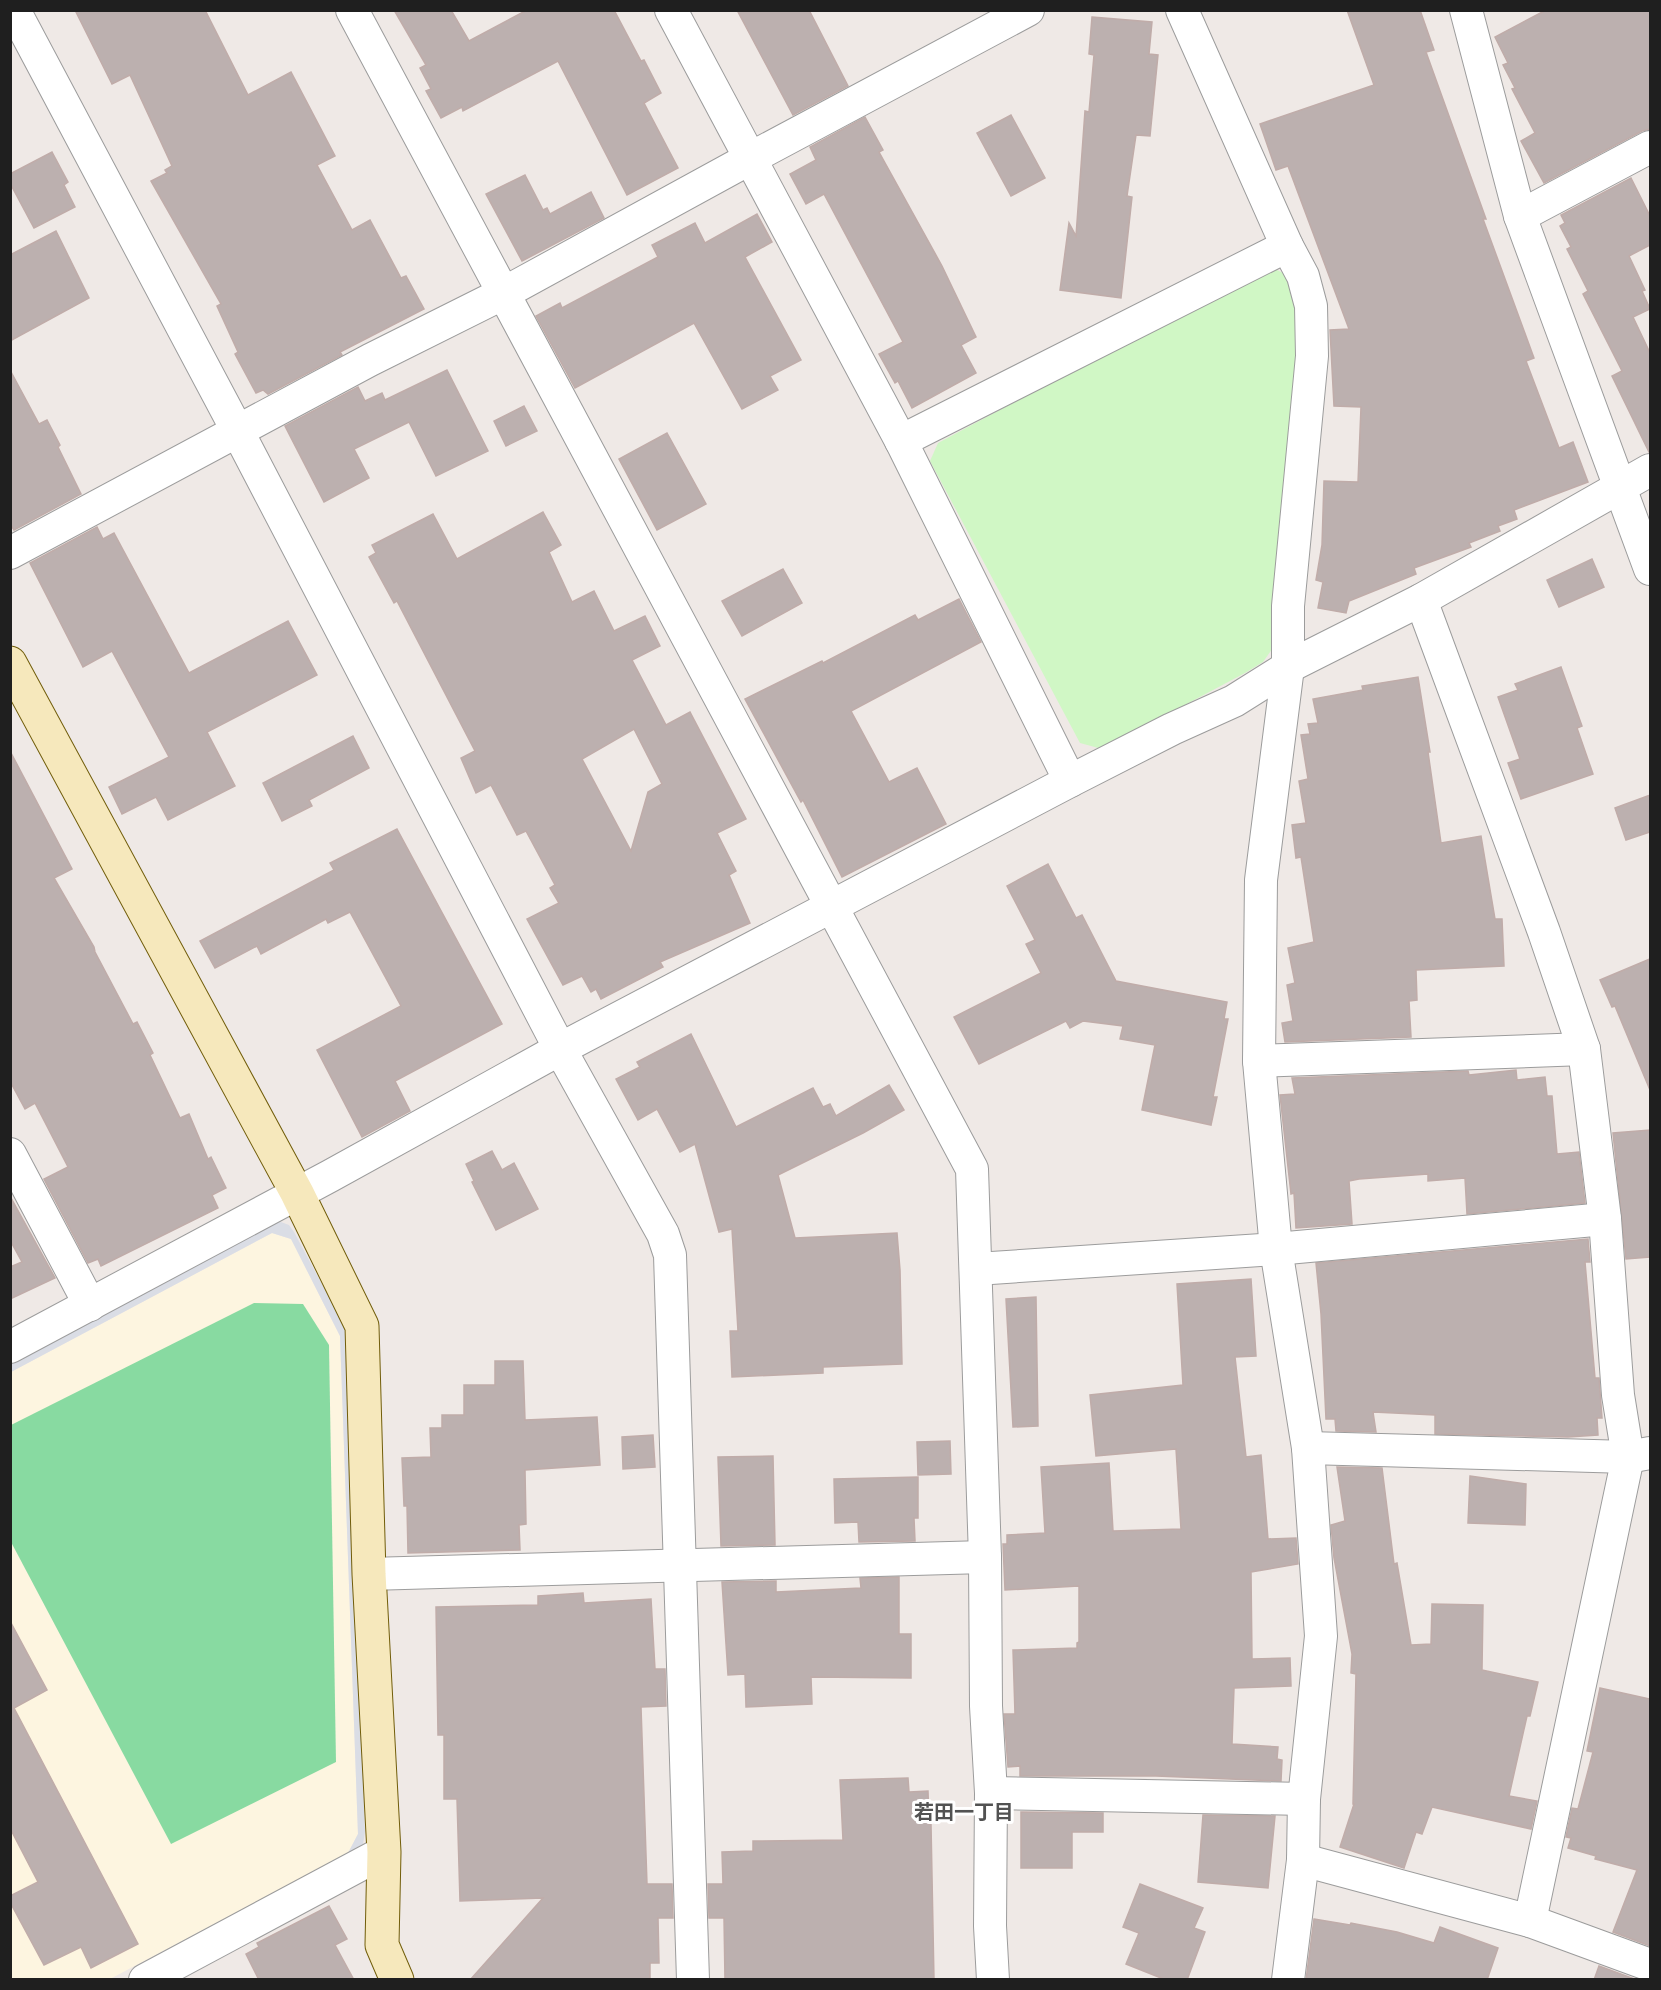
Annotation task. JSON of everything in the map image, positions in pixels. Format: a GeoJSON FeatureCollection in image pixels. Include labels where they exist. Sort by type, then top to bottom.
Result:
{"type":"FeatureCollection","features":[{"type":"Feature","properties":{"kind":"street"},"geometry":{"type":"LineString","coordinates":[[15,10],[560,1048],[663,1234],[670,1255],[678,1565],[693,1980]]}},
{"type":"Feature","properties":{"kind":"street"},"geometry":{"type":"LineString","coordinates":[[352,10],[972,1169],[985,1557],[986,1706],[991,1793],[990,1926],[993,1980]]}},
{"type":"Feature","properties":{"kind":"street"},"geometry":{"type":"LineString","coordinates":[[671,10],[901,441],[1070,781]]}},
{"type":"Feature","properties":{"kind":"street"},"geometry":{"type":"LineString","coordinates":[[1182,10],[1287,246],[1304,276],[1311,306],[1312,356],[1288,606],[1288,667],[1261,880],[1259,1061],[1276,1249],[1308,1448],[1321,1636],[1304,1799],[1303,1860],[1288,1980]]}},
{"type":"Feature","properties":{"kind":"street"},"geometry":{"type":"LineString","coordinates":[[1466,10],[1520,216],[1650,568]]}},
{"type":"Feature","properties":{"kind":"street"},"geometry":{"type":"LineString","coordinates":[[10,553],[237,430],[504,293],[1012,14]]}},
{"type":"Feature","properties":{"kind":"street"},"geometry":{"type":"LineString","coordinates":[[1520,216],[1650,147]]}},
{"type":"Feature","properties":{"kind":"street"},"geometry":{"type":"LineString","coordinates":[[901,441],[1287,246]]}},
{"type":"Feature","properties":{"kind":"street"},"geometry":{"type":"LineString","coordinates":[[10,1347],[560,1048],[1070,781],[1172,729],[1234,701],[1288,667],[1421,600],[1650,470]]}},
{"type":"Feature","properties":{"kind":"street"},"geometry":{"type":"LineString","coordinates":[[1421,600],[1544,932],[1584,1049],[1605,1219],[1618,1395],[1639,1455],[1530,1921]]}},
{"type":"Feature","properties":{"kind":"street"},"geometry":{"type":"LineString","coordinates":[[10,663],[297,1193],[362,1326],[369,1574],[384,1852],[382,1945],[397,1980]]}},
{"type":"Feature","properties":{"kind":"street"},"geometry":{"type":"LineString","coordinates":[[1259,1061],[1584,1049]]}},
{"type":"Feature","properties":{"kind":"street"},"geometry":{"type":"LineString","coordinates":[[10,1154],[90,1305]]}},
{"type":"Feature","properties":{"kind":"street"},"geometry":{"type":"LineString","coordinates":[[976,1269],[1276,1249],[1605,1219]]}},
{"type":"Feature","properties":{"kind":"street"},"geometry":{"type":"LineString","coordinates":[[1308,1448],[1639,1455]]}},
{"type":"Feature","properties":{"kind":"street"},"geometry":{"type":"LineString","coordinates":[[369,1574],[985,1557]]}},
{"type":"Feature","properties":{"kind":"street"},"geometry":{"type":"LineString","coordinates":[[991,1793],[1304,1799]]}},
{"type":"Feature","properties":{"kind":"street"},"geometry":{"type":"LineString","coordinates":[[145,1980],[384,1852]]}},
{"type":"Feature","properties":{"kind":"street"},"geometry":{"type":"LineString","coordinates":[[1303,1860],[1530,1921],[1650,1965]]}},
{"type":"Feature","properties":{"kind":"shaded area"},"geometry":{"type":"Polygon","coordinates":[[[281,1222],[289,1225],[294,1232],[348,1333],[365,1832],[363,1844],[348,1853],[358,1834],[340,1336],[291,1239],[272,1233],[11,1372],[11,1363],[271,1224],[281,1222]]]}},
{"type":"Feature","properties":{"kind":"shaded area"},"geometry":{"type":"Polygon","coordinates":[[[272,1233],[291,1239],[340,1336],[358,1834],[348,1853],[110,1979],[11,1980],[11,1372],[272,1233]]]}},
{"type":"Feature","properties":{"kind":"green space"},"geometry":{"type":"Polygon","coordinates":[[[1269,266],[1293,278],[1300,298],[1277,642],[1263,662],[1102,749],[1080,743],[930,461],[938,443],[1269,266]]]}},
{"type":"Feature","properties":{"kind":"green space"},"geometry":{"type":"Polygon","coordinates":[[[254,1303],[303,1304],[329,1345],[336,1762],[171,1844],[11,1542],[11,1425],[254,1303]]]}},
{"type":"Feature","properties":{"kind":"building"},"geometry":{"type":"Polygon","coordinates":[[[75,10],[205,10],[248,95],[291,72],[335,156],[317,165],[352,230],[370,220],[401,278],[406,276],[424,309],[340,352],[342,355],[268,394],[263,390],[256,393],[235,354],[238,352],[217,306],[221,304],[151,181],[167,173],[165,170],[172,166],[130,75],[112,84],[75,10]]]}},
{"type":"Feature","properties":{"kind":"building"},"geometry":{"type":"Polygon","coordinates":[[[394,10],[451,10],[469,41],[527,10],[614,10],[661,93],[644,103],[678,168],[627,195],[558,61],[463,111],[462,107],[441,118],[426,91],[431,89],[420,68],[426,65],[394,10]]]}},
{"type":"Feature","properties":{"kind":"building"},"geometry":{"type":"Polygon","coordinates":[[[737,10],[809,10],[848,86],[793,115],[737,10]]]}},
{"type":"Feature","properties":{"kind":"building"},"geometry":{"type":"Polygon","coordinates":[[[1347,10],[1420,10],[1434,50],[1426,52],[1486,219],[1483,219],[1534,358],[1526,361],[1559,448],[1573,442],[1588,482],[1514,510],[1517,519],[1498,526],[1500,531],[1469,543],[1471,547],[1414,568],[1416,574],[1349,601],[1346,613],[1318,608],[1323,582],[1316,580],[1322,545],[1324,481],[1358,482],[1361,407],[1334,406],[1330,330],[1349,329],[1288,166],[1276,170],[1260,124],[1374,85],[1347,10]]]}},
{"type":"Feature","properties":{"kind":"building"},"geometry":{"type":"Polygon","coordinates":[[[1546,10],[1650,10],[1650,129],[1642,131],[1544,183],[1521,141],[1535,133],[1512,89],[1515,88],[1503,65],[1508,63],[1495,37],[1546,10]]]}},
{"type":"Feature","properties":{"kind":"building"},"geometry":{"type":"Polygon","coordinates":[[[1092,17],[1152,22],[1149,54],[1158,55],[1150,136],[1136,135],[1127,196],[1132,197],[1121,298],[1060,290],[1069,223],[1076,236],[1085,111],[1089,112],[1094,55],[1089,54],[1092,17]]]}},
{"type":"Feature","properties":{"kind":"building"},"geometry":{"type":"Polygon","coordinates":[[[1011,115],[1045,178],[1011,196],[977,133],[1011,115]]]}},
{"type":"Feature","properties":{"kind":"building"},"geometry":{"type":"Polygon","coordinates":[[[865,117],[883,150],[879,152],[942,266],[976,337],[961,345],[976,373],[912,408],[898,381],[895,383],[879,354],[903,342],[824,194],[806,204],[790,174],[816,160],[810,147],[865,117]]]}},
{"type":"Feature","properties":{"kind":"building"},"geometry":{"type":"Polygon","coordinates":[[[52,152],[68,182],[64,185],[75,207],[34,228],[10,183],[10,174],[52,152]]]}},
{"type":"Feature","properties":{"kind":"building"},"geometry":{"type":"Polygon","coordinates":[[[525,175],[543,210],[547,208],[550,214],[591,192],[604,218],[522,261],[486,194],[525,175]]]}},
{"type":"Feature","properties":{"kind":"building"},"geometry":{"type":"Polygon","coordinates":[[[1631,178],[1650,216],[1650,245],[1629,256],[1645,290],[1642,291],[1650,309],[1633,317],[1650,353],[1650,452],[1612,376],[1622,371],[1583,294],[1588,291],[1567,249],[1571,247],[1560,226],[1565,223],[1561,215],[1631,178]]]}},
{"type":"Feature","properties":{"kind":"building"},"geometry":{"type":"Polygon","coordinates":[[[757,214],[772,242],[745,257],[801,360],[770,376],[778,390],[742,409],[694,323],[575,388],[536,316],[560,303],[562,308],[658,257],[652,245],[695,223],[705,243],[757,214]]]}},
{"type":"Feature","properties":{"kind":"building"},"geometry":{"type":"Polygon","coordinates":[[[56,231],[89,298],[10,341],[10,255],[56,231]]]}},
{"type":"Feature","properties":{"kind":"building"},"geometry":{"type":"Polygon","coordinates":[[[10,370],[39,424],[47,420],[81,494],[14,530],[10,524],[10,370]]]}},
{"type":"Feature","properties":{"kind":"building"},"geometry":{"type":"Polygon","coordinates":[[[447,370],[488,451],[436,476],[409,422],[354,449],[369,478],[324,502],[285,426],[358,387],[365,401],[382,393],[385,400],[447,370]]]}},
{"type":"Feature","properties":{"kind":"building"},"geometry":{"type":"Polygon","coordinates":[[[524,406],[537,431],[506,446],[494,421],[524,406]]]}},
{"type":"Feature","properties":{"kind":"building"},"geometry":{"type":"Polygon","coordinates":[[[667,433],[706,504],[657,530],[619,459],[667,433]]]}},
{"type":"Feature","properties":{"kind":"building"},"geometry":{"type":"Polygon","coordinates":[[[543,512],[561,545],[549,552],[572,602],[594,591],[614,631],[645,616],[660,646],[632,660],[666,725],[690,712],[746,819],[717,833],[736,871],[729,875],[750,923],[660,962],[663,967],[601,999],[596,989],[591,992],[582,976],[563,985],[527,919],[559,903],[550,888],[555,885],[526,831],[517,835],[491,785],[476,793],[461,758],[475,751],[397,601],[394,603],[369,557],[376,553],[372,545],[433,514],[457,559],[543,512]],[[634,729],[582,759],[631,851],[648,792],[662,784],[634,729]]]}},
{"type":"Feature","properties":{"kind":"building"},"geometry":{"type":"Polygon","coordinates":[[[97,527],[103,539],[114,533],[189,673],[288,621],[317,675],[207,732],[235,786],[168,820],[156,797],[122,814],[109,787],[169,757],[112,651],[83,667],[30,563],[97,527]]]}},
{"type":"Feature","properties":{"kind":"building"},"geometry":{"type":"Polygon","coordinates":[[[1592,559],[1604,587],[1559,607],[1547,580],[1592,559]]]}},
{"type":"Feature","properties":{"kind":"building"},"geometry":{"type":"Polygon","coordinates":[[[783,569],[802,603],[742,636],[722,601],[783,569]]]}},
{"type":"Feature","properties":{"kind":"building"},"geometry":{"type":"Polygon","coordinates":[[[959,599],[981,642],[851,711],[889,782],[917,768],[946,824],[842,877],[803,800],[801,802],[745,699],[822,661],[823,663],[915,615],[918,620],[959,599]]]}},
{"type":"Feature","properties":{"kind":"building"},"geometry":{"type":"Polygon","coordinates":[[[1561,667],[1582,726],[1577,728],[1593,774],[1521,799],[1508,763],[1520,759],[1498,697],[1518,690],[1515,684],[1561,667]]]}},
{"type":"Feature","properties":{"kind":"building"},"geometry":{"type":"Polygon","coordinates":[[[1418,677],[1441,843],[1481,836],[1495,919],[1502,919],[1504,966],[1416,970],[1417,1000],[1409,1001],[1411,1037],[1285,1042],[1282,1023],[1293,1021],[1287,985],[1295,983],[1288,948],[1314,942],[1301,857],[1296,858],[1292,825],[1306,823],[1299,781],[1308,779],[1301,735],[1310,734],[1308,724],[1318,723],[1313,699],[1363,690],[1362,686],[1418,677]]]}},
{"type":"Feature","properties":{"kind":"building"},"geometry":{"type":"Polygon","coordinates":[[[353,736],[369,768],[309,800],[312,806],[282,821],[263,783],[353,736]]]}},
{"type":"Feature","properties":{"kind":"building"},"geometry":{"type":"Polygon","coordinates":[[[10,751],[72,869],[54,878],[94,947],[133,1024],[137,1022],[153,1053],[150,1055],[180,1118],[189,1114],[208,1159],[211,1157],[226,1188],[212,1195],[218,1208],[101,1266],[98,1259],[88,1263],[44,1179],[68,1167],[35,1103],[25,1109],[10,1081],[10,751]]]}},
{"type":"Feature","properties":{"kind":"building"},"geometry":{"type":"Polygon","coordinates":[[[1650,795],[1650,832],[1626,840],[1615,808],[1650,795]]]}},
{"type":"Feature","properties":{"kind":"building"},"geometry":{"type":"Polygon","coordinates":[[[397,829],[502,1024],[395,1081],[410,1111],[362,1137],[317,1050],[401,1006],[350,912],[328,923],[326,919],[261,954],[257,946],[215,968],[200,941],[334,870],[330,863],[397,829]]]}},
{"type":"Feature","properties":{"kind":"building"},"geometry":{"type":"Polygon","coordinates":[[[1048,864],[1076,918],[1082,915],[1116,981],[1227,1002],[1224,1019],[1228,1019],[1213,1097],[1217,1097],[1211,1125],[1142,1110],[1155,1045],[1120,1039],[1123,1026],[1083,1021],[1070,1028],[1066,1021],[979,1064],[954,1017],[1041,973],[1026,944],[1035,940],[1007,886],[1048,864]]]}},
{"type":"Feature","properties":{"kind":"building"},"geometry":{"type":"Polygon","coordinates":[[[1650,959],[1650,1090],[1615,1006],[1612,1007],[1600,980],[1650,959]]]}},
{"type":"Feature","properties":{"kind":"building"},"geometry":{"type":"Polygon","coordinates":[[[691,1034],[736,1127],[813,1088],[823,1107],[830,1104],[836,1116],[889,1085],[904,1110],[778,1175],[795,1238],[897,1233],[902,1364],[823,1367],[823,1373],[732,1377],[730,1331],[738,1331],[732,1229],[719,1232],[695,1144],[680,1152],[657,1109],[638,1120],[616,1079],[640,1067],[637,1062],[691,1034]]]}},
{"type":"Feature","properties":{"kind":"building"},"geometry":{"type":"Polygon","coordinates":[[[1516,1070],[1517,1080],[1545,1077],[1547,1096],[1552,1096],[1557,1154],[1579,1152],[1585,1203],[1467,1214],[1465,1178],[1428,1181],[1428,1174],[1359,1179],[1349,1181],[1352,1224],[1296,1228],[1294,1193],[1291,1194],[1280,1095],[1295,1094],[1292,1078],[1468,1071],[1469,1075],[1516,1070]]]}},
{"type":"Feature","properties":{"kind":"building"},"geometry":{"type":"Polygon","coordinates":[[[1650,1130],[1650,1257],[1626,1259],[1613,1133],[1650,1130]]]}},
{"type":"Feature","properties":{"kind":"building"},"geometry":{"type":"Polygon","coordinates":[[[492,1151],[502,1170],[514,1163],[538,1209],[496,1230],[472,1182],[474,1181],[466,1164],[492,1151]]]}},
{"type":"Feature","properties":{"kind":"building"},"geometry":{"type":"Polygon","coordinates":[[[10,1196],[55,1278],[10,1299],[10,1267],[22,1262],[10,1240],[10,1196]]]}},
{"type":"Feature","properties":{"kind":"building"},"geometry":{"type":"Polygon","coordinates":[[[1588,1239],[1590,1262],[1585,1262],[1595,1378],[1599,1378],[1602,1418],[1597,1418],[1598,1435],[1568,1437],[1435,1434],[1435,1415],[1373,1412],[1376,1432],[1336,1431],[1335,1419],[1326,1419],[1316,1263],[1588,1239]]]}},
{"type":"Feature","properties":{"kind":"building"},"geometry":{"type":"Polygon","coordinates":[[[1251,1279],[1256,1356],[1235,1357],[1246,1457],[1261,1455],[1268,1539],[1296,1538],[1298,1564],[1251,1572],[1252,1659],[1290,1658],[1291,1686],[1234,1688],[1232,1744],[1278,1747],[1277,1759],[1282,1760],[1281,1781],[1156,1776],[1020,1776],[1020,1766],[1008,1767],[1004,1714],[1015,1714],[1013,1650],[1077,1648],[1079,1642],[1079,1586],[1005,1590],[1003,1544],[1007,1544],[1007,1535],[1045,1533],[1041,1467],[1109,1463],[1113,1531],[1181,1529],[1176,1449],[1096,1456],[1090,1395],[1183,1385],[1177,1284],[1251,1279]]]}},
{"type":"Feature","properties":{"kind":"building"},"geometry":{"type":"Polygon","coordinates":[[[1036,1297],[1038,1426],[1013,1427],[1006,1299],[1036,1297]]]}},
{"type":"Feature","properties":{"kind":"building"},"geometry":{"type":"Polygon","coordinates":[[[495,1361],[523,1361],[525,1420],[597,1417],[600,1465],[525,1470],[526,1524],[519,1525],[520,1550],[408,1553],[407,1506],[404,1506],[402,1458],[431,1457],[430,1428],[442,1428],[442,1415],[464,1415],[464,1385],[495,1385],[495,1361]]]}},
{"type":"Feature","properties":{"kind":"building"},"geometry":{"type":"Polygon","coordinates":[[[653,1435],[655,1467],[623,1469],[622,1437],[653,1435]]]}},
{"type":"Feature","properties":{"kind":"building"},"geometry":{"type":"Polygon","coordinates":[[[950,1441],[951,1474],[918,1475],[917,1442],[950,1441]]]}},
{"type":"Feature","properties":{"kind":"building"},"geometry":{"type":"Polygon","coordinates":[[[773,1456],[775,1545],[721,1546],[718,1457],[773,1456]]]}},
{"type":"Feature","properties":{"kind":"building"},"geometry":{"type":"Polygon","coordinates":[[[1337,1467],[1382,1468],[1394,1564],[1397,1563],[1411,1645],[1431,1644],[1432,1604],[1483,1605],[1482,1670],[1538,1682],[1530,1716],[1527,1716],[1509,1796],[1537,1801],[1531,1829],[1432,1807],[1422,1834],[1416,1832],[1404,1868],[1340,1847],[1354,1804],[1356,1674],[1351,1673],[1352,1654],[1334,1558],[1331,1525],[1345,1521],[1337,1467]]]}},
{"type":"Feature","properties":{"kind":"building"},"geometry":{"type":"Polygon","coordinates":[[[1470,1476],[1526,1484],[1525,1525],[1468,1523],[1470,1476]]]}},
{"type":"Feature","properties":{"kind":"building"},"geometry":{"type":"Polygon","coordinates":[[[918,1477],[918,1518],[914,1518],[915,1541],[859,1542],[858,1522],[835,1523],[834,1479],[918,1477]]]}},
{"type":"Feature","properties":{"kind":"building"},"geometry":{"type":"Polygon","coordinates":[[[899,1577],[899,1634],[911,1634],[911,1678],[811,1677],[812,1704],[746,1707],[745,1674],[728,1675],[722,1582],[776,1581],[776,1592],[861,1588],[860,1578],[899,1577]]]}},
{"type":"Feature","properties":{"kind":"building"},"geometry":{"type":"Polygon","coordinates":[[[583,1593],[584,1603],[651,1599],[655,1669],[665,1669],[666,1706],[641,1707],[647,1884],[672,1884],[673,1918],[658,1918],[659,1963],[650,1963],[650,1980],[470,1980],[543,1898],[460,1901],[457,1799],[444,1799],[444,1735],[438,1735],[436,1607],[538,1605],[538,1596],[583,1593]]]}},
{"type":"Feature","properties":{"kind":"building"},"geometry":{"type":"Polygon","coordinates":[[[10,1621],[47,1690],[14,1708],[138,1944],[91,1968],[81,1947],[44,1965],[10,1902],[10,1896],[38,1882],[10,1828],[10,1621]]]}},
{"type":"Feature","properties":{"kind":"building"},"geometry":{"type":"Polygon","coordinates":[[[1600,1688],[1650,1699],[1650,1946],[1613,1932],[1637,1870],[1595,1859],[1596,1856],[1568,1848],[1571,1838],[1566,1837],[1572,1808],[1578,1809],[1593,1752],[1587,1751],[1600,1688]]]}},
{"type":"Feature","properties":{"kind":"building"},"geometry":{"type":"Polygon","coordinates":[[[908,1778],[909,1792],[928,1791],[929,1824],[931,1824],[934,1980],[725,1980],[724,1918],[709,1918],[708,1884],[723,1884],[722,1852],[753,1851],[753,1841],[843,1840],[840,1780],[908,1778]]]}},
{"type":"Feature","properties":{"kind":"building"},"geometry":{"type":"Polygon","coordinates":[[[1021,1812],[1103,1813],[1103,1832],[1072,1832],[1072,1868],[1021,1868],[1021,1812]]]}},
{"type":"Feature","properties":{"kind":"building"},"geometry":{"type":"Polygon","coordinates":[[[1203,1815],[1275,1816],[1268,1888],[1198,1882],[1203,1815]]]}},
{"type":"Feature","properties":{"kind":"building"},"geometry":{"type":"Polygon","coordinates":[[[1140,1884],[1203,1908],[1194,1928],[1205,1932],[1187,1980],[1166,1980],[1126,1964],[1139,1933],[1123,1927],[1140,1884]]]}},
{"type":"Feature","properties":{"kind":"building"},"geometry":{"type":"Polygon","coordinates":[[[329,1906],[347,1939],[335,1945],[354,1980],[259,1980],[246,1954],[259,1947],[257,1943],[329,1906]]]}},
{"type":"Feature","properties":{"kind":"building"},"geometry":{"type":"Polygon","coordinates":[[[1314,1919],[1397,1932],[1434,1943],[1440,1927],[1498,1948],[1487,1980],[1306,1980],[1314,1919]]]}},
{"type":"Feature","properties":{"kind":"building"},"geometry":{"type":"Polygon","coordinates":[[[1599,1966],[1637,1980],[1594,1980],[1599,1966]]]}},
{"type":"Feature","properties":{"kind":"district","name":"若田一丁目"},"geometry":{"type":"Point","coordinates":[964,1811]}}]}
